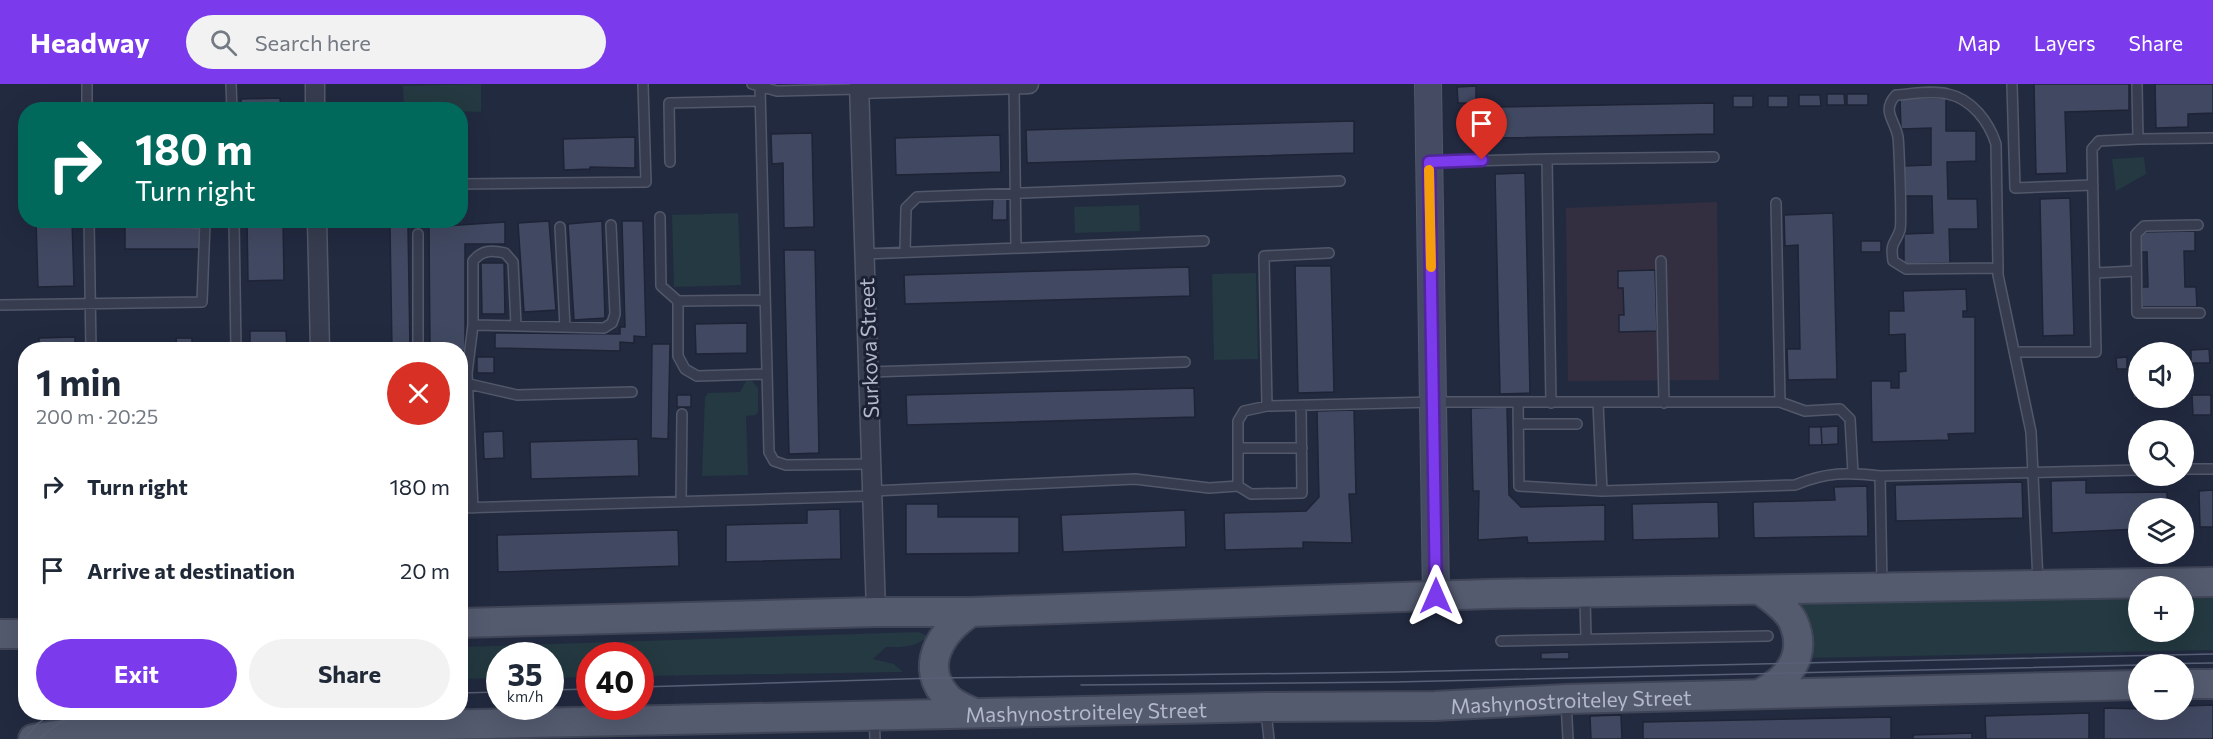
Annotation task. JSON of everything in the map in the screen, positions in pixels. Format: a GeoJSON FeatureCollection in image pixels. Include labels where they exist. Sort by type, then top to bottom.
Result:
{"type":"FeatureCollection","features":[{"type":"Feature","properties":{"kind":"main road"},"geometry":{"type":"LineString","coordinates":[[468,623],[876,612],[971,612],[1436,596],[1882,590],[2213,582]]}},
{"type":"Feature","properties":{"kind":"main road"},"geometry":{"type":"LineString","coordinates":[[1761,693],[1777,685],[1790,673],[1797,650],[1792,620],[1783,607],[1763,592]]}},
{"type":"Feature","properties":{"kind":"main road"},"geometry":{"type":"LineString","coordinates":[[971,612],[955,622],[943,635],[935,649],[934,664],[936,678],[950,699],[974,713]]}},
{"type":"Feature","properties":{"kind":"main road"},"geometry":{"type":"LineString","coordinates":[[0,634],[18,634]]}},
{"type":"Feature","properties":{"kind":"main road"},"geometry":{"type":"LineString","coordinates":[[2194,684],[2213,684]]}},
{"type":"Feature","properties":{"kind":"main road","name":"Mashynostroiteley Street"},"geometry":{"type":"LineString","coordinates":[[33,739],[79,735],[209,733],[874,727],[974,713],[1266,706],[1468,706],[1566,699],[1761,693],[2128,686]]}},
{"type":"Feature","properties":{"kind":"street"},"geometry":{"type":"LineString","coordinates":[[315,84],[315,102]]}},
{"type":"Feature","properties":{"kind":"street"},"geometry":{"type":"LineString","coordinates":[[859,86],[1029,84]]}},
{"type":"Feature","properties":{"kind":"street"},"geometry":{"type":"LineString","coordinates":[[1428,84],[1436,596]]}},
{"type":"Feature","properties":{"kind":"street","name":"Surkova Street"},"geometry":{"type":"LineString","coordinates":[[859,86],[876,612]]}},
{"type":"Feature","properties":{"kind":"street"},"geometry":{"type":"LineString","coordinates":[[317,228],[320,342]]}},
{"type":"Feature","properties":{"kind":"lane"},"geometry":{"type":"LineString","coordinates":[[87,84],[87,102]]}},
{"type":"Feature","properties":{"kind":"lane"},"geometry":{"type":"LineString","coordinates":[[231,84],[231,102]]}},
{"type":"Feature","properties":{"kind":"lane"},"geometry":{"type":"LineString","coordinates":[[468,184],[646,182],[643,84]]}},
{"type":"Feature","properties":{"kind":"lane"},"geometry":{"type":"LineString","coordinates":[[2012,84],[2015,188],[2093,186]]}},
{"type":"Feature","properties":{"kind":"lane"},"geometry":{"type":"LineString","coordinates":[[2137,84],[2138,139]]}},
{"type":"Feature","properties":{"kind":"lane"},"geometry":{"type":"LineString","coordinates":[[1014,85],[1016,248]]}},
{"type":"Feature","properties":{"kind":"lane"},"geometry":{"type":"LineString","coordinates":[[859,86],[777,91],[756,86],[760,101],[769,452],[774,461],[786,465],[872,464]]}},
{"type":"Feature","properties":{"kind":"lane"},"geometry":{"type":"LineString","coordinates":[[1998,268],[1905,269],[1893,261],[1891,248],[1900,230],[1898,135],[1888,114],[1890,101],[1896,95],[1948,93],[1963,100],[1978,113],[1991,130],[1996,144],[1998,268],[2031,432],[2038,585]]}},
{"type":"Feature","properties":{"kind":"lane"},"geometry":{"type":"LineString","coordinates":[[670,162],[669,103],[760,101]]}},
{"type":"Feature","properties":{"kind":"lane"},"geometry":{"type":"LineString","coordinates":[[2014,352],[2096,352],[2092,149],[2099,141],[2213,138]]}},
{"type":"Feature","properties":{"kind":"lane"},"geometry":{"type":"LineString","coordinates":[[1429,162],[1714,157]]}},
{"type":"Feature","properties":{"kind":"lane"},"geometry":{"type":"LineString","coordinates":[[1547,159],[1551,403]]}},
{"type":"Feature","properties":{"kind":"lane"},"geometry":{"type":"LineString","coordinates":[[905,252],[906,208],[917,197],[1341,181]]}},
{"type":"Feature","properties":{"kind":"lane"},"geometry":{"type":"LineString","coordinates":[[1776,203],[1780,402]]}},
{"type":"Feature","properties":{"kind":"lane"},"geometry":{"type":"LineString","coordinates":[[660,217],[661,286],[678,301],[765,300]]}},
{"type":"Feature","properties":{"kind":"lane"},"geometry":{"type":"LineString","coordinates":[[473,326],[604,328],[612,323],[615,314],[611,225]]}},
{"type":"Feature","properties":{"kind":"lane"},"geometry":{"type":"LineString","coordinates":[[2198,225],[2144,226],[2136,234],[2135,272],[2137,313],[2200,313]]}},
{"type":"Feature","properties":{"kind":"lane"},"geometry":{"type":"LineString","coordinates":[[560,227],[565,327]]}},
{"type":"Feature","properties":{"kind":"lane"},"geometry":{"type":"LineString","coordinates":[[89,228],[91,342]]}},
{"type":"Feature","properties":{"kind":"lane"},"geometry":{"type":"LineString","coordinates":[[0,305],[201,302],[205,228]]}},
{"type":"Feature","properties":{"kind":"lane"},"geometry":{"type":"LineString","coordinates":[[234,228],[236,342]]}},
{"type":"Feature","properties":{"kind":"lane"},"geometry":{"type":"LineString","coordinates":[[418,234],[418,342]]}},
{"type":"Feature","properties":{"kind":"lane"},"geometry":{"type":"LineString","coordinates":[[864,254],[1204,241]]}},
{"type":"Feature","properties":{"kind":"lane"},"geometry":{"type":"LineString","coordinates":[[468,352],[473,326],[473,261],[479,254],[491,250],[505,253],[513,262],[516,325]]}},
{"type":"Feature","properties":{"kind":"lane"},"geometry":{"type":"LineString","coordinates":[[1267,406],[1264,256],[1329,253]]}},
{"type":"Feature","properties":{"kind":"lane"},"geometry":{"type":"LineString","coordinates":[[1661,261],[1664,403]]}},
{"type":"Feature","properties":{"kind":"lane"},"geometry":{"type":"LineString","coordinates":[[2096,273],[2135,272]]}},
{"type":"Feature","properties":{"kind":"lane"},"geometry":{"type":"LineString","coordinates":[[678,301],[678,356],[685,369],[697,376],[767,374]]}},
{"type":"Feature","properties":{"kind":"lane"},"geometry":{"type":"LineString","coordinates":[[869,372],[1185,362]]}},
{"type":"Feature","properties":{"kind":"lane"},"geometry":{"type":"LineString","coordinates":[[473,508],[469,384],[517,395],[632,392]]}},
{"type":"Feature","properties":{"kind":"lane"},"geometry":{"type":"LineString","coordinates":[[1238,486],[1238,421],[1244,411],[1267,406],[1434,402],[1780,402],[1805,411],[1840,409],[1850,419],[1854,473]]}},
{"type":"Feature","properties":{"kind":"lane"},"geometry":{"type":"LineString","coordinates":[[1518,402],[1519,486],[1602,491],[1796,484],[1821,475],[1854,473],[1880,476],[2128,470]]}},
{"type":"Feature","properties":{"kind":"lane"},"geometry":{"type":"LineString","coordinates":[[1598,403],[1602,491]]}},
{"type":"Feature","properties":{"kind":"lane"},"geometry":{"type":"LineString","coordinates":[[468,508],[873,494],[1135,479],[1209,488],[1238,486],[1251,494],[1302,493],[1301,406]]}},
{"type":"Feature","properties":{"kind":"lane"},"geometry":{"type":"LineString","coordinates":[[681,502],[682,414]]}},
{"type":"Feature","properties":{"kind":"lane"},"geometry":{"type":"LineString","coordinates":[[1518,424],[1577,424]]}},
{"type":"Feature","properties":{"kind":"lane"},"geometry":{"type":"LineString","coordinates":[[1239,448],[1302,447]]}},
{"type":"Feature","properties":{"kind":"lane"},"geometry":{"type":"LineString","coordinates":[[2194,469],[2213,469]]}},
{"type":"Feature","properties":{"kind":"lane"},"geometry":{"type":"LineString","coordinates":[[1880,476],[1882,590]]}},
{"type":"Feature","properties":{"kind":"lane"},"geometry":{"type":"LineString","coordinates":[[1585,593],[1586,639]]}},
{"type":"Feature","properties":{"kind":"lane"},"geometry":{"type":"LineString","coordinates":[[1501,640],[1768,636]]}},
{"type":"Feature","properties":{"kind":"lane"},"geometry":{"type":"LineString","coordinates":[[1566,699],[1568,739]]}},
{"type":"Feature","properties":{"kind":"lane"},"geometry":{"type":"LineString","coordinates":[[1266,706],[1269,739]]}},
{"type":"Feature","properties":{"kind":"shaded area"},"geometry":{"type":"Polygon","coordinates":[[[481,84],[481,112],[468,111],[468,102],[404,102],[403,86],[481,84]]]}},
{"type":"Feature","properties":{"kind":"shaded area"},"geometry":{"type":"Polygon","coordinates":[[[2144,157],[2146,174],[2116,191],[2112,159],[2144,157]]]}},
{"type":"Feature","properties":{"kind":"shaded area"},"geometry":{"type":"Polygon","coordinates":[[[1717,202],[1719,380],[1568,381],[1566,208],[1717,202]]]}},
{"type":"Feature","properties":{"kind":"shaded area"},"geometry":{"type":"Polygon","coordinates":[[[1139,205],[1140,231],[1075,233],[1074,207],[1139,205]]]}},
{"type":"Feature","properties":{"kind":"shaded area"},"geometry":{"type":"Polygon","coordinates":[[[738,213],[741,285],[674,287],[672,215],[738,213]]]}},
{"type":"Feature","properties":{"kind":"shaded area"},"geometry":{"type":"Polygon","coordinates":[[[1256,273],[1258,359],[1214,360],[1212,274],[1256,273]]]}},
{"type":"Feature","properties":{"kind":"shaded area"},"geometry":{"type":"Polygon","coordinates":[[[746,381],[752,381],[758,388],[758,412],[755,415],[746,416],[748,475],[702,476],[705,397],[708,393],[740,392],[746,381]]]}},
{"type":"Feature","properties":{"kind":"shaded area"},"geometry":{"type":"Polygon","coordinates":[[[2194,595],[2213,595],[2213,650],[1807,658],[1795,604],[2128,596],[2128,642],[2194,642],[2194,595]]]}},
{"type":"Feature","properties":{"kind":"shaded area"},"geometry":{"type":"Polygon","coordinates":[[[918,632],[928,636],[913,645],[886,647],[873,659],[894,664],[903,672],[654,676],[654,642],[613,642],[918,632]]]}},
{"type":"Feature","properties":{"kind":"shaded area"},"geometry":{"type":"Polygon","coordinates":[[[576,643],[576,677],[564,678],[564,644],[576,643]]]}},
{"type":"Feature","properties":{"kind":"shaded area"},"geometry":{"type":"Polygon","coordinates":[[[486,646],[486,678],[468,679],[468,647],[486,646]]]}},
{"type":"Feature","properties":{"kind":"building"},"geometry":{"type":"Polygon","coordinates":[[[2034,84],[2129,84],[2129,110],[2065,112],[2067,173],[2036,174],[2034,84]]]}},
{"type":"Feature","properties":{"kind":"building"},"geometry":{"type":"Polygon","coordinates":[[[2155,84],[2213,84],[2213,113],[2188,114],[2188,127],[2156,128],[2155,84]]]}},
{"type":"Feature","properties":{"kind":"building"},"geometry":{"type":"Polygon","coordinates":[[[1476,86],[1476,103],[1458,103],[1457,87],[1476,86]]]}},
{"type":"Feature","properties":{"kind":"building"},"geometry":{"type":"Polygon","coordinates":[[[1827,94],[1844,94],[1845,105],[1827,105],[1827,94]]]}},
{"type":"Feature","properties":{"kind":"building"},"geometry":{"type":"Polygon","coordinates":[[[1847,94],[1868,94],[1868,105],[1847,105],[1847,94]]]}},
{"type":"Feature","properties":{"kind":"building"},"geometry":{"type":"Polygon","coordinates":[[[1799,95],[1820,95],[1821,106],[1799,106],[1799,95]]]}},
{"type":"Feature","properties":{"kind":"building"},"geometry":{"type":"Polygon","coordinates":[[[1733,96],[1753,96],[1753,107],[1733,107],[1733,96]]]}},
{"type":"Feature","properties":{"kind":"building"},"geometry":{"type":"Polygon","coordinates":[[[1768,96],[1788,96],[1788,107],[1768,107],[1768,96]]]}},
{"type":"Feature","properties":{"kind":"building"},"geometry":{"type":"Polygon","coordinates":[[[280,98],[280,102],[241,102],[241,99],[280,98]]]}},
{"type":"Feature","properties":{"kind":"building"},"geometry":{"type":"Polygon","coordinates":[[[1900,98],[1946,98],[1946,131],[1976,131],[1976,161],[1947,162],[1948,199],[1977,199],[1978,229],[1949,229],[1950,263],[1904,264],[1904,234],[1933,233],[1932,196],[1903,196],[1902,166],[1931,165],[1931,128],[1901,129],[1900,98]]]}},
{"type":"Feature","properties":{"kind":"building"},"geometry":{"type":"Polygon","coordinates":[[[1714,103],[1714,134],[1493,138],[1493,107],[1714,103]]]}},
{"type":"Feature","properties":{"kind":"building"},"geometry":{"type":"Polygon","coordinates":[[[1470,111],[1476,124],[1470,135],[1465,124],[1470,111]]]}},
{"type":"Feature","properties":{"kind":"building"},"geometry":{"type":"Polygon","coordinates":[[[1354,121],[1354,153],[1027,163],[1026,130],[1354,121]]]}},
{"type":"Feature","properties":{"kind":"building"},"geometry":{"type":"Polygon","coordinates":[[[812,133],[814,227],[784,228],[783,163],[772,164],[771,134],[812,133]]]}},
{"type":"Feature","properties":{"kind":"building"},"geometry":{"type":"Polygon","coordinates":[[[1000,135],[1001,172],[896,175],[895,138],[1000,135]]]}},
{"type":"Feature","properties":{"kind":"building"},"geometry":{"type":"Polygon","coordinates":[[[635,137],[635,168],[590,167],[590,169],[564,170],[563,139],[635,137]]]}},
{"type":"Feature","properties":{"kind":"building"},"geometry":{"type":"Polygon","coordinates":[[[1525,173],[1530,393],[1500,394],[1495,174],[1525,173]]]}},
{"type":"Feature","properties":{"kind":"building"},"geometry":{"type":"Polygon","coordinates":[[[993,197],[1007,198],[1007,220],[992,220],[993,197]]]}},
{"type":"Feature","properties":{"kind":"building"},"geometry":{"type":"Polygon","coordinates":[[[2070,198],[2074,335],[2043,336],[2040,199],[2070,198]]]}},
{"type":"Feature","properties":{"kind":"building"},"geometry":{"type":"Polygon","coordinates":[[[1833,213],[1837,379],[1788,380],[1787,349],[1800,349],[1798,245],[1785,246],[1784,215],[1833,213]]]}},
{"type":"Feature","properties":{"kind":"building"},"geometry":{"type":"Polygon","coordinates":[[[549,221],[556,310],[524,312],[518,223],[549,221]]]}},
{"type":"Feature","properties":{"kind":"building"},"geometry":{"type":"Polygon","coordinates":[[[602,221],[605,318],[574,320],[568,224],[602,221]]]}},
{"type":"Feature","properties":{"kind":"building"},"geometry":{"type":"Polygon","coordinates":[[[622,221],[643,221],[646,337],[634,336],[634,343],[620,342],[620,351],[495,348],[495,333],[620,334],[620,327],[625,327],[622,221]]]}},
{"type":"Feature","properties":{"kind":"building"},"geometry":{"type":"Polygon","coordinates":[[[505,222],[505,244],[465,244],[465,342],[430,342],[429,228],[468,228],[468,224],[505,222]]]}},
{"type":"Feature","properties":{"kind":"building"},"geometry":{"type":"Polygon","coordinates":[[[36,228],[72,228],[74,286],[38,287],[36,228]]]}},
{"type":"Feature","properties":{"kind":"building"},"geometry":{"type":"Polygon","coordinates":[[[125,228],[200,228],[200,249],[125,249],[125,228]]]}},
{"type":"Feature","properties":{"kind":"building"},"geometry":{"type":"Polygon","coordinates":[[[247,228],[283,228],[284,280],[248,281],[247,228]]]}},
{"type":"Feature","properties":{"kind":"building"},"geometry":{"type":"Polygon","coordinates":[[[390,228],[408,228],[410,342],[392,342],[390,228]]]}},
{"type":"Feature","properties":{"kind":"building"},"geometry":{"type":"Polygon","coordinates":[[[2195,231],[2195,251],[2184,251],[2185,287],[2196,287],[2197,307],[2142,307],[2142,287],[2148,287],[2147,252],[2141,252],[2141,232],[2195,231]]]}},
{"type":"Feature","properties":{"kind":"building"},"geometry":{"type":"Polygon","coordinates":[[[1861,241],[1881,241],[1881,252],[1861,252],[1861,241]]]}},
{"type":"Feature","properties":{"kind":"building"},"geometry":{"type":"Polygon","coordinates":[[[784,250],[815,250],[819,453],[789,454],[784,250]]]}},
{"type":"Feature","properties":{"kind":"building"},"geometry":{"type":"Polygon","coordinates":[[[481,263],[504,263],[505,314],[482,314],[481,263]]]}},
{"type":"Feature","properties":{"kind":"building"},"geometry":{"type":"Polygon","coordinates":[[[1295,266],[1331,266],[1334,392],[1298,393],[1295,266]]]}},
{"type":"Feature","properties":{"kind":"building"},"geometry":{"type":"Polygon","coordinates":[[[1189,267],[1190,296],[905,304],[904,275],[1189,267]]]}},
{"type":"Feature","properties":{"kind":"building"},"geometry":{"type":"Polygon","coordinates":[[[1655,270],[1657,331],[1619,332],[1619,315],[1624,315],[1623,288],[1618,288],[1618,271],[1655,270]]]}},
{"type":"Feature","properties":{"kind":"building"},"geometry":{"type":"Polygon","coordinates":[[[1966,289],[1967,311],[1963,311],[1963,317],[1975,317],[1975,433],[1948,434],[1949,440],[1872,442],[1871,381],[1891,381],[1891,388],[1899,388],[1899,372],[1906,371],[1905,334],[1889,335],[1889,311],[1904,311],[1903,291],[1966,289]]]}},
{"type":"Feature","properties":{"kind":"building"},"geometry":{"type":"Polygon","coordinates":[[[747,323],[747,353],[696,354],[695,324],[747,323]]]}},
{"type":"Feature","properties":{"kind":"building"},"geometry":{"type":"Polygon","coordinates":[[[250,331],[286,331],[287,342],[250,342],[250,331]]]}},
{"type":"Feature","properties":{"kind":"building"},"geometry":{"type":"Polygon","coordinates":[[[75,337],[75,342],[39,342],[39,338],[75,337]]]}},
{"type":"Feature","properties":{"kind":"building"},"geometry":{"type":"Polygon","coordinates":[[[176,338],[192,338],[192,342],[176,342],[176,338]]]}},
{"type":"Feature","properties":{"kind":"building"},"geometry":{"type":"Polygon","coordinates":[[[652,344],[670,344],[668,439],[651,438],[652,344]]]}},
{"type":"Feature","properties":{"kind":"building"},"geometry":{"type":"Polygon","coordinates":[[[2209,349],[2210,363],[2194,363],[2194,350],[2209,349]]]}},
{"type":"Feature","properties":{"kind":"building"},"geometry":{"type":"Polygon","coordinates":[[[477,357],[494,357],[494,373],[477,373],[477,357]]]}},
{"type":"Feature","properties":{"kind":"building"},"geometry":{"type":"Polygon","coordinates":[[[2127,357],[2127,369],[2117,369],[2116,358],[2127,357]]]}},
{"type":"Feature","properties":{"kind":"building"},"geometry":{"type":"Polygon","coordinates":[[[1194,388],[1195,417],[907,425],[906,395],[1194,388]]]}},
{"type":"Feature","properties":{"kind":"building"},"geometry":{"type":"Polygon","coordinates":[[[677,395],[691,395],[691,407],[677,407],[677,395]]]}},
{"type":"Feature","properties":{"kind":"building"},"geometry":{"type":"Polygon","coordinates":[[[2194,395],[2211,395],[2211,415],[2193,415],[2194,395]]]}},
{"type":"Feature","properties":{"kind":"building"},"geometry":{"type":"Polygon","coordinates":[[[1507,407],[1509,495],[1521,507],[1605,505],[1605,541],[1528,543],[1527,537],[1478,540],[1479,491],[1473,491],[1471,408],[1507,407]]]}},
{"type":"Feature","properties":{"kind":"building"},"geometry":{"type":"Polygon","coordinates":[[[1354,410],[1356,494],[1349,494],[1352,543],[1303,542],[1303,548],[1225,550],[1224,513],[1306,511],[1319,497],[1317,411],[1354,410]]]}},
{"type":"Feature","properties":{"kind":"building"},"geometry":{"type":"Polygon","coordinates":[[[1838,426],[1838,444],[1822,445],[1821,427],[1838,426]]]}},
{"type":"Feature","properties":{"kind":"building"},"geometry":{"type":"Polygon","coordinates":[[[1809,427],[1821,427],[1822,445],[1809,445],[1809,427]]]}},
{"type":"Feature","properties":{"kind":"building"},"geometry":{"type":"Polygon","coordinates":[[[503,431],[504,458],[484,459],[483,432],[503,431]]]}},
{"type":"Feature","properties":{"kind":"building"},"geometry":{"type":"Polygon","coordinates":[[[638,439],[639,476],[531,479],[530,442],[638,439]]]}},
{"type":"Feature","properties":{"kind":"building"},"geometry":{"type":"Polygon","coordinates":[[[2086,480],[2086,493],[2167,492],[2167,498],[2128,498],[2128,530],[2052,533],[2051,481],[2086,480]]]}},
{"type":"Feature","properties":{"kind":"building"},"geometry":{"type":"Polygon","coordinates":[[[2022,482],[2023,518],[1896,521],[1895,485],[2022,482]]]}},
{"type":"Feature","properties":{"kind":"building"},"geometry":{"type":"Polygon","coordinates":[[[1867,486],[1868,536],[1754,538],[1753,502],[1835,500],[1834,487],[1867,486]]]}},
{"type":"Feature","properties":{"kind":"building"},"geometry":{"type":"Polygon","coordinates":[[[2213,490],[2213,527],[2200,527],[2199,491],[2213,490]]]}},
{"type":"Feature","properties":{"kind":"building"},"geometry":{"type":"Polygon","coordinates":[[[1718,502],[1719,538],[1633,540],[1632,504],[1718,502]]]}},
{"type":"Feature","properties":{"kind":"building"},"geometry":{"type":"Polygon","coordinates":[[[906,504],[938,504],[938,517],[1019,517],[1019,553],[906,554],[906,504]]]}},
{"type":"Feature","properties":{"kind":"building"},"geometry":{"type":"Polygon","coordinates":[[[840,509],[841,559],[726,562],[726,525],[807,523],[807,510],[840,509]]]}},
{"type":"Feature","properties":{"kind":"building"},"geometry":{"type":"Polygon","coordinates":[[[1185,510],[1186,547],[1063,552],[1061,515],[1185,510]]]}},
{"type":"Feature","properties":{"kind":"building"},"geometry":{"type":"Polygon","coordinates":[[[678,530],[679,566],[498,572],[497,535],[678,530]]]}},
{"type":"Feature","properties":{"kind":"building"},"geometry":{"type":"Polygon","coordinates":[[[1569,652],[1569,659],[1541,659],[1541,653],[1569,652]]]}},
{"type":"Feature","properties":{"kind":"building"},"geometry":{"type":"Polygon","coordinates":[[[2213,705],[2213,739],[2104,739],[2104,708],[2128,709],[2128,720],[2194,720],[2194,706],[2213,705]]]}},
{"type":"Feature","properties":{"kind":"building"},"geometry":{"type":"Polygon","coordinates":[[[2089,713],[2089,739],[1986,739],[1985,716],[2089,713]]]}},
{"type":"Feature","properties":{"kind":"building"},"geometry":{"type":"Polygon","coordinates":[[[1621,715],[1622,739],[1591,739],[1590,716],[1621,715]]]}},
{"type":"Feature","properties":{"kind":"building"},"geometry":{"type":"Polygon","coordinates":[[[1891,717],[1891,739],[1643,739],[1643,722],[1891,717]]]}},
{"type":"Feature","properties":{"kind":"building"},"geometry":{"type":"Polygon","coordinates":[[[1972,733],[1972,739],[1913,739],[1913,735],[1972,733]]]}},
{"type":"Feature","properties":{"kind":"tram line"},"geometry":{"type":"LineString","coordinates":[[654,687],[936,678],[1395,672],[2213,654]]}},
{"type":"Feature","properties":{"kind":"tram line"},"geometry":{"type":"LineString","coordinates":[[2194,663],[2213,663]]}},
{"type":"Feature","properties":{"kind":"tram line"},"geometry":{"type":"LineString","coordinates":[[1081,685],[1395,682],[2128,665]]}},
{"type":"Feature","properties":{"kind":"tram line"},"geometry":{"type":"LineString","coordinates":[[564,690],[576,689]]}},
{"type":"Feature","properties":{"kind":"tram line"},"geometry":{"type":"LineString","coordinates":[[468,693],[486,692]]}},
{"type":"Feature","properties":{"kind":"tram line"},"geometry":{"type":"LineString","coordinates":[[25,739],[43,720]]}},
{"type":"Feature","properties":{"kind":"tram line"},"geometry":{"type":"LineString","coordinates":[[40,739],[65,720]]}},
{"type":"Feature","properties":{"kind":"slow traffic"},"geometry":{"type":"LineString","coordinates":[[1429,170],[1431,267]]}},
{"type":"Feature","properties":{"kind":"route"},"geometry":{"type":"LineString","coordinates":[[1436,596],[1429,162],[1482,160]]}}]}
